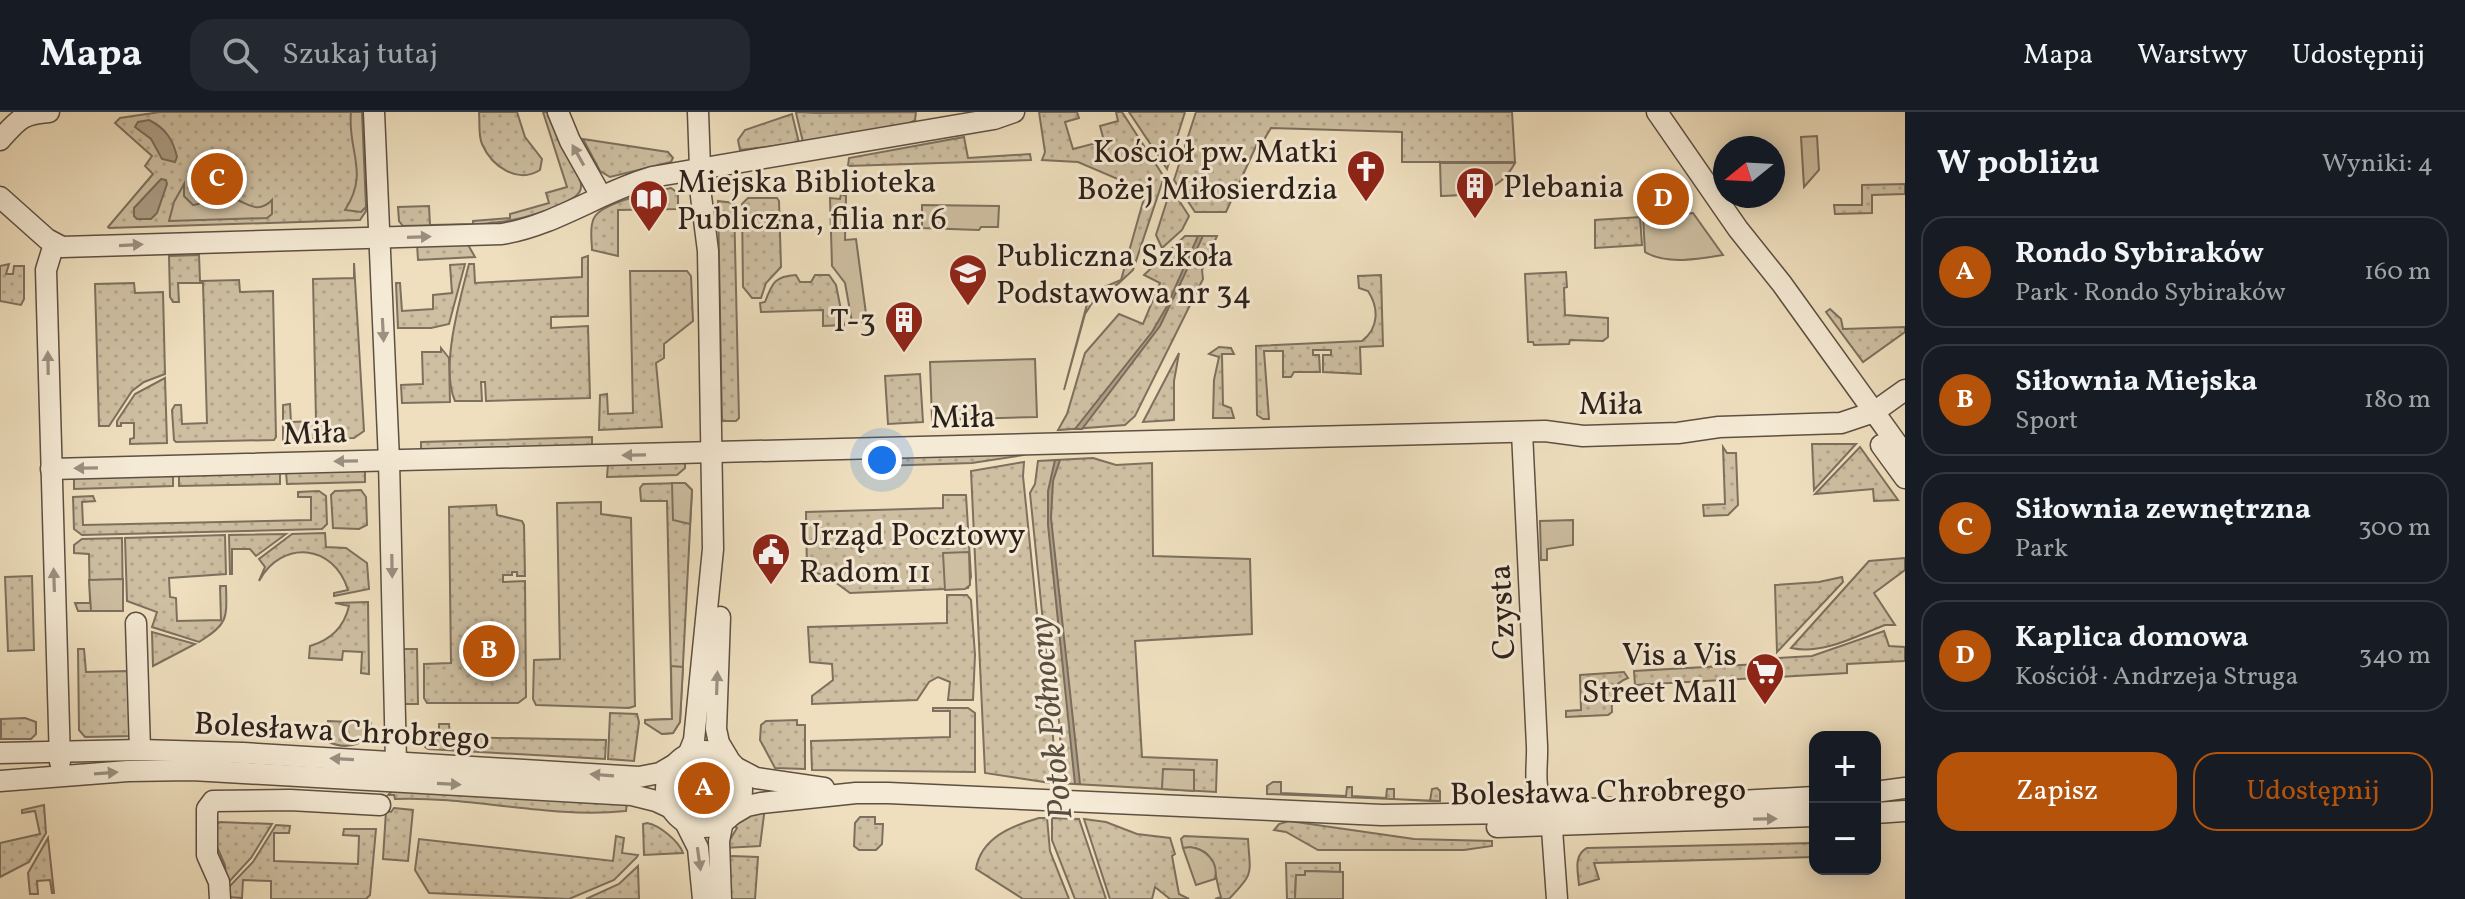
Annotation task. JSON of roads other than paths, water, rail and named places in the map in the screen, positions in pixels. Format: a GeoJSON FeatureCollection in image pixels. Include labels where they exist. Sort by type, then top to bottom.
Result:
{"type":"FeatureCollection","features":[{"type":"Feature","properties":{"kind":"street"},"geometry":{"type":"LineString","coordinates":[[0,140],[21,117],[49,112]]}},
{"type":"Feature","properties":{"kind":"street"},"geometry":{"type":"LineString","coordinates":[[374,112],[389,461],[396,762]]}},
{"type":"Feature","properties":{"kind":"street"},"geometry":{"type":"LineString","coordinates":[[558,112],[570,141],[601,196]]}},
{"type":"Feature","properties":{"kind":"street"},"geometry":{"type":"LineString","coordinates":[[698,112],[706,168]]}},
{"type":"Feature","properties":{"kind":"street"},"geometry":{"type":"LineString","coordinates":[[706,112],[713,549],[720,617],[716,729],[719,743],[732,763],[742,792],[726,819],[719,841],[721,899]]}},
{"type":"Feature","properties":{"kind":"street"},"geometry":{"type":"LineString","coordinates":[[0,197],[54,244],[62,247],[519,231],[652,177],[926,121],[994,119],[1014,112]]}},
{"type":"Feature","properties":{"kind":"street"},"geometry":{"type":"LineString","coordinates":[[1642,112],[1671,146],[1691,163]]}},
{"type":"Feature","properties":{"kind":"street"},"geometry":{"type":"LineString","coordinates":[[1657,112],[1738,229],[1780,304],[1867,415],[1905,455]]}},
{"type":"Feature","properties":{"kind":"street"},"geometry":{"type":"LineString","coordinates":[[54,244],[46,270],[60,776]]}},
{"type":"Feature","properties":{"kind":"street"},"geometry":{"type":"LineString","coordinates":[[1867,415],[1905,390]]}},
{"type":"Feature","properties":{"kind":"street"},"geometry":{"type":"LineString","coordinates":[[1867,415],[1905,478]]}},
{"type":"Feature","properties":{"kind":"street","name":"Miła"},"geometry":{"type":"LineString","coordinates":[[51,469],[1545,431],[1583,436],[1678,433],[1719,427],[1834,424],[1867,415]]}},
{"type":"Feature","properties":{"kind":"street","name":"Czysta"},"geometry":{"type":"LineString","coordinates":[[1522,432],[1537,746],[1536,789]]}},
{"type":"Feature","properties":{"kind":"street"},"geometry":{"type":"LineString","coordinates":[[703,899],[698,848],[665,787],[671,770],[683,759],[694,740],[713,549]]}},
{"type":"Feature","properties":{"kind":"street"},"geometry":{"type":"LineString","coordinates":[[136,623],[140,750]]}},
{"type":"Feature","properties":{"kind":"street","name":"Bolesława Chrobrego"},"geometry":{"type":"LineString","coordinates":[[0,753],[140,750],[639,777],[660,773],[683,759]]}},
{"type":"Feature","properties":{"kind":"street"},"geometry":{"type":"LineString","coordinates":[[683,759],[701,752],[715,752],[732,763]]}},
{"type":"Feature","properties":{"kind":"street","name":"Bolesława Chrobrego"},"geometry":{"type":"LineString","coordinates":[[732,763],[756,778],[856,793],[1382,815],[1514,813],[1552,819],[1809,816]]}},
{"type":"Feature","properties":{"kind":"street","name":"Bolesława Chrobrego"},"geometry":{"type":"LineString","coordinates":[[0,781],[157,770],[314,776],[632,795],[663,803],[678,815]]}},
{"type":"Feature","properties":{"kind":"street"},"geometry":{"type":"LineString","coordinates":[[1881,791],[1905,788]]}},
{"type":"Feature","properties":{"kind":"street"},"geometry":{"type":"LineString","coordinates":[[1514,813],[1536,789]]}},
{"type":"Feature","properties":{"kind":"street"},"geometry":{"type":"LineString","coordinates":[[1536,789],[1552,819],[1557,899]]}},
{"type":"Feature","properties":{"kind":"street","name":"Bolesława Chrobrego"},"geometry":{"type":"LineString","coordinates":[[726,819],[747,806],[761,803],[856,793]]}},
{"type":"Feature","properties":{"kind":"street","name":"Bolesława Chrobrego"},"geometry":{"type":"LineString","coordinates":[[1382,815],[1461,826],[1809,798]]}},
{"type":"Feature","properties":{"kind":"street"},"geometry":{"type":"LineString","coordinates":[[220,899],[219,882],[207,855],[207,809],[213,801],[290,800],[380,805]]}},
{"type":"Feature","properties":{"kind":"street"},"geometry":{"type":"LineString","coordinates":[[1881,813],[1905,811]]}},
{"type":"Feature","properties":{"kind":"street"},"geometry":{"type":"LineString","coordinates":[[678,815],[706,826],[726,819]]}},
{"type":"Feature","properties":{"kind":"place","name":"Siłownia zewnętrzna"},"geometry":{"type":"Point","coordinates":[217,179]}},
{"type":"Feature","properties":{"kind":"place","name":"Kaplica domowa"},"geometry":{"type":"Point","coordinates":[1663,199]}},
{"type":"Feature","properties":{"kind":"place","name":"Kościół pw. Matki Bożej Miłosierdzia"},"geometry":{"type":"Point","coordinates":[1366,203]}},
{"type":"Feature","properties":{"kind":"place","name":"Plebania"},"geometry":{"type":"Point","coordinates":[1475,220]}},
{"type":"Feature","properties":{"kind":"place","name":"Miejska Biblioteka Publiczna, filia nr 6"},"geometry":{"type":"Point","coordinates":[649,233]}},
{"type":"Feature","properties":{"kind":"place","name":"Publiczna Szkoła Podstawowa nr 34"},"geometry":{"type":"Point","coordinates":[968,307]}},
{"type":"Feature","properties":{"kind":"place","name":"T-3"},"geometry":{"type":"Point","coordinates":[904,354]}},
{"type":"Feature","properties":{"kind":"place","name":"Urząd Pocztowy Radom 11"},"geometry":{"type":"Point","coordinates":[771,586]}},
{"type":"Feature","properties":{"kind":"place","name":"Siłownia Miejska"},"geometry":{"type":"Point","coordinates":[489,651]}},
{"type":"Feature","properties":{"kind":"place","name":"Vis a Vis Street Mall"},"geometry":{"type":"Point","coordinates":[1765,706]}},
{"type":"Feature","properties":{"kind":"place","name":"Rondo Sybiraków"},"geometry":{"type":"Point","coordinates":[704,788]}},
{"type":"Feature","properties":{"kind":"water label","name":"Potok Północny"},"geometry":{"type":"Point","coordinates":[1049,718]}}]}
